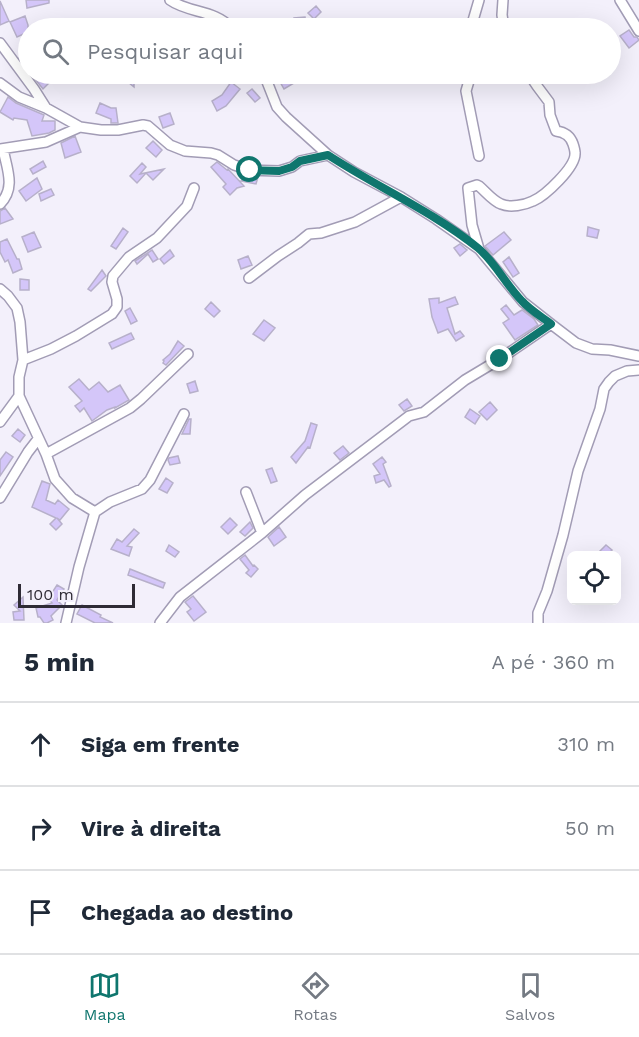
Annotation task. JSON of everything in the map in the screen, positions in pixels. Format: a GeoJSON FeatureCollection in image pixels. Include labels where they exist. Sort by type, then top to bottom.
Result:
{"type":"FeatureCollection","features":[{"type":"Feature","properties":{"kind":"street"},"geometry":{"type":"LineString","coordinates":[[170,0],[188,9],[218,18]]}},
{"type":"Feature","properties":{"kind":"street"},"geometry":{"type":"LineString","coordinates":[[474,18],[479,0]]}},
{"type":"Feature","properties":{"kind":"street"},"geometry":{"type":"LineString","coordinates":[[502,18],[503,0]]}},
{"type":"Feature","properties":{"kind":"street"},"geometry":{"type":"LineString","coordinates":[[620,0],[639,31]]}},
{"type":"Feature","properties":{"kind":"street"},"geometry":{"type":"LineString","coordinates":[[0,44],[18,68]]}},
{"type":"Feature","properties":{"kind":"street"},"geometry":{"type":"LineString","coordinates":[[0,83],[18,97],[46,108],[80,127],[118,130],[143,124],[170,145],[185,151],[218,155],[234,165],[250,170],[279,171],[292,167],[300,161],[328,155]]}},
{"type":"Feature","properties":{"kind":"street"},"geometry":{"type":"LineString","coordinates":[[30,84],[46,108]]}},
{"type":"Feature","properties":{"kind":"street"},"geometry":{"type":"LineString","coordinates":[[268,84],[277,107],[328,155],[436,219],[479,249],[523,302],[576,343],[592,349],[639,356]]}},
{"type":"Feature","properties":{"kind":"street"},"geometry":{"type":"LineString","coordinates":[[468,84],[466,91],[479,156]]}},
{"type":"Feature","properties":{"kind":"street"},"geometry":{"type":"LineString","coordinates":[[479,249],[472,225],[468,188],[477,185],[501,204],[508,206],[532,202],[568,170],[576,154],[571,139],[563,132],[553,128],[549,102],[536,84]]}},
{"type":"Feature","properties":{"kind":"street"},"geometry":{"type":"LineString","coordinates":[[0,204],[8,194],[10,186],[2,149],[46,142],[80,127]]}},
{"type":"Feature","properties":{"kind":"street"},"geometry":{"type":"LineString","coordinates":[[23,360],[51,349],[112,314],[117,307],[113,276],[129,257],[157,238],[187,207],[194,188]]}},
{"type":"Feature","properties":{"kind":"street"},"geometry":{"type":"LineString","coordinates":[[249,278],[309,234],[355,222],[400,197]]}},
{"type":"Feature","properties":{"kind":"street"},"geometry":{"type":"LineString","coordinates":[[0,289],[17,308],[20,322],[23,360],[19,376],[19,396],[55,478],[72,498],[95,512]]}},
{"type":"Feature","properties":{"kind":"street"},"geometry":{"type":"LineString","coordinates":[[160,623],[180,597],[262,533],[304,495],[409,416],[424,412],[465,380],[551,324]]}},
{"type":"Feature","properties":{"kind":"street"},"geometry":{"type":"LineString","coordinates":[[46,454],[130,408],[188,354]]}},
{"type":"Feature","properties":{"kind":"street"},"geometry":{"type":"LineString","coordinates":[[532,623],[538,618],[550,579],[578,471],[600,409],[604,389],[615,376],[627,371],[639,370]]}},
{"type":"Feature","properties":{"kind":"street"},"geometry":{"type":"LineString","coordinates":[[0,422],[19,396]]}},
{"type":"Feature","properties":{"kind":"street"},"geometry":{"type":"LineString","coordinates":[[66,623],[95,512],[110,502],[142,489],[150,480],[184,414]]}},
{"type":"Feature","properties":{"kind":"street"},"geometry":{"type":"LineString","coordinates":[[0,498],[38,439]]}},
{"type":"Feature","properties":{"kind":"street"},"geometry":{"type":"LineString","coordinates":[[246,492],[262,533]]}},
{"type":"Feature","properties":{"kind":"building"},"geometry":{"type":"Polygon","coordinates":[[[26,0],[49,0],[49,3],[27,8],[26,0]]]}},
{"type":"Feature","properties":{"kind":"building"},"geometry":{"type":"Polygon","coordinates":[[[0,1],[9,21],[0,25],[0,1]]]}},
{"type":"Feature","properties":{"kind":"building"},"geometry":{"type":"Polygon","coordinates":[[[316,6],[321,12],[315,18],[308,13],[316,6]]]}},
{"type":"Feature","properties":{"kind":"building"},"geometry":{"type":"Polygon","coordinates":[[[18,19],[18,37],[17,37],[10,22],[18,19]]]}},
{"type":"Feature","properties":{"kind":"building"},"geometry":{"type":"Polygon","coordinates":[[[629,30],[639,40],[629,48],[621,35],[629,30]]]}},
{"type":"Feature","properties":{"kind":"building"},"geometry":{"type":"Polygon","coordinates":[[[230,84],[240,89],[226,106],[217,111],[212,101],[222,95],[230,84]]]}},
{"type":"Feature","properties":{"kind":"building"},"geometry":{"type":"Polygon","coordinates":[[[281,84],[292,84],[284,89],[281,84]]]}},
{"type":"Feature","properties":{"kind":"building"},"geometry":{"type":"Polygon","coordinates":[[[252,89],[260,98],[255,102],[247,93],[252,89]]]}},
{"type":"Feature","properties":{"kind":"building"},"geometry":{"type":"Polygon","coordinates":[[[8,97],[44,115],[42,121],[55,121],[55,130],[32,136],[27,120],[14,118],[13,120],[0,112],[8,97]]]}},
{"type":"Feature","properties":{"kind":"building"},"geometry":{"type":"Polygon","coordinates":[[[100,103],[116,108],[118,123],[111,123],[111,119],[96,113],[100,103]]]}},
{"type":"Feature","properties":{"kind":"building"},"geometry":{"type":"Polygon","coordinates":[[[170,113],[174,124],[163,128],[159,117],[170,113]]]}},
{"type":"Feature","properties":{"kind":"building"},"geometry":{"type":"Polygon","coordinates":[[[75,136],[81,152],[65,158],[61,143],[75,136]]]}},
{"type":"Feature","properties":{"kind":"building"},"geometry":{"type":"Polygon","coordinates":[[[153,141],[162,150],[156,157],[146,148],[153,141]]]}},
{"type":"Feature","properties":{"kind":"building"},"geometry":{"type":"Polygon","coordinates":[[[43,161],[46,167],[33,174],[30,169],[43,161]]]}},
{"type":"Feature","properties":{"kind":"building"},"geometry":{"type":"Polygon","coordinates":[[[217,162],[228,169],[244,186],[237,188],[230,195],[223,187],[226,184],[211,167],[217,162]]]}},
{"type":"Feature","properties":{"kind":"building"},"geometry":{"type":"Polygon","coordinates":[[[142,163],[146,167],[140,174],[164,169],[153,180],[146,173],[137,183],[130,176],[142,163]]]}},
{"type":"Feature","properties":{"kind":"building"},"geometry":{"type":"Polygon","coordinates":[[[250,177],[258,177],[256,184],[241,181],[250,177]]]}},
{"type":"Feature","properties":{"kind":"building"},"geometry":{"type":"Polygon","coordinates":[[[37,178],[42,189],[26,201],[19,191],[37,178]]]}},
{"type":"Feature","properties":{"kind":"building"},"geometry":{"type":"Polygon","coordinates":[[[51,189],[54,195],[41,201],[39,194],[51,189]]]}},
{"type":"Feature","properties":{"kind":"building"},"geometry":{"type":"Polygon","coordinates":[[[5,208],[13,219],[0,224],[0,211],[5,208]]]}},
{"type":"Feature","properties":{"kind":"building"},"geometry":{"type":"Polygon","coordinates":[[[588,227],[599,230],[597,238],[587,236],[588,227]]]}},
{"type":"Feature","properties":{"kind":"building"},"geometry":{"type":"Polygon","coordinates":[[[123,228],[128,232],[116,249],[111,246],[123,228]]]}},
{"type":"Feature","properties":{"kind":"building"},"geometry":{"type":"Polygon","coordinates":[[[34,232],[41,247],[28,252],[22,237],[34,232]]]}},
{"type":"Feature","properties":{"kind":"building"},"geometry":{"type":"Polygon","coordinates":[[[504,232],[511,240],[493,255],[485,246],[504,232]]]}},
{"type":"Feature","properties":{"kind":"building"},"geometry":{"type":"Polygon","coordinates":[[[7,239],[22,269],[13,273],[8,260],[5,262],[0,252],[0,242],[7,239]]]}},
{"type":"Feature","properties":{"kind":"building"},"geometry":{"type":"Polygon","coordinates":[[[460,244],[467,250],[460,256],[454,248],[460,244]]]}},
{"type":"Feature","properties":{"kind":"building"},"geometry":{"type":"Polygon","coordinates":[[[152,250],[158,259],[153,262],[148,254],[137,264],[135,261],[152,250]]]}},
{"type":"Feature","properties":{"kind":"building"},"geometry":{"type":"Polygon","coordinates":[[[170,250],[174,256],[164,264],[160,259],[170,250]]]}},
{"type":"Feature","properties":{"kind":"building"},"geometry":{"type":"Polygon","coordinates":[[[248,256],[252,265],[241,269],[238,260],[248,256]]]}},
{"type":"Feature","properties":{"kind":"building"},"geometry":{"type":"Polygon","coordinates":[[[509,257],[519,273],[513,277],[503,262],[509,257]]]}},
{"type":"Feature","properties":{"kind":"building"},"geometry":{"type":"Polygon","coordinates":[[[102,270],[106,276],[91,291],[88,289],[102,270]]]}},
{"type":"Feature","properties":{"kind":"building"},"geometry":{"type":"Polygon","coordinates":[[[20,279],[29,280],[29,290],[20,290],[20,279]]]}},
{"type":"Feature","properties":{"kind":"building"},"geometry":{"type":"Polygon","coordinates":[[[455,297],[458,304],[447,308],[455,334],[460,331],[464,336],[456,341],[448,329],[438,333],[429,299],[439,298],[439,303],[455,297]]]}},
{"type":"Feature","properties":{"kind":"building"},"geometry":{"type":"Polygon","coordinates":[[[211,302],[220,311],[214,317],[205,309],[211,302]]]}},
{"type":"Feature","properties":{"kind":"building"},"geometry":{"type":"Polygon","coordinates":[[[506,305],[514,315],[522,310],[538,325],[515,340],[503,323],[509,319],[501,309],[506,305]]]}},
{"type":"Feature","properties":{"kind":"building"},"geometry":{"type":"Polygon","coordinates":[[[130,308],[137,321],[131,324],[125,311],[130,308]]]}},
{"type":"Feature","properties":{"kind":"building"},"geometry":{"type":"Polygon","coordinates":[[[264,320],[275,328],[264,341],[253,334],[264,320]]]}},
{"type":"Feature","properties":{"kind":"building"},"geometry":{"type":"Polygon","coordinates":[[[131,333],[134,339],[112,349],[109,343],[131,333]]]}},
{"type":"Feature","properties":{"kind":"building"},"geometry":{"type":"Polygon","coordinates":[[[178,341],[184,346],[166,365],[163,360],[178,341]]]}},
{"type":"Feature","properties":{"kind":"building"},"geometry":{"type":"Polygon","coordinates":[[[79,379],[89,390],[99,382],[108,392],[120,385],[129,400],[107,410],[92,421],[84,408],[80,412],[75,406],[82,401],[69,387],[79,379]]]}},
{"type":"Feature","properties":{"kind":"building"},"geometry":{"type":"Polygon","coordinates":[[[195,381],[198,391],[190,393],[187,384],[195,381]]]}},
{"type":"Feature","properties":{"kind":"building"},"geometry":{"type":"Polygon","coordinates":[[[407,399],[412,406],[404,411],[399,405],[407,399]]]}},
{"type":"Feature","properties":{"kind":"building"},"geometry":{"type":"Polygon","coordinates":[[[490,402],[497,410],[487,420],[479,412],[490,402]]]}},
{"type":"Feature","properties":{"kind":"building"},"geometry":{"type":"Polygon","coordinates":[[[470,409],[480,416],[475,424],[465,417],[470,409]]]}},
{"type":"Feature","properties":{"kind":"building"},"geometry":{"type":"Polygon","coordinates":[[[191,419],[190,434],[182,434],[191,419]]]}},
{"type":"Feature","properties":{"kind":"building"},"geometry":{"type":"Polygon","coordinates":[[[311,423],[317,425],[310,448],[308,447],[296,463],[291,457],[305,441],[311,423]]]}},
{"type":"Feature","properties":{"kind":"building"},"geometry":{"type":"Polygon","coordinates":[[[18,429],[25,435],[20,442],[12,436],[18,429]]]}},
{"type":"Feature","properties":{"kind":"building"},"geometry":{"type":"Polygon","coordinates":[[[343,446],[349,453],[340,460],[334,453],[343,446]]]}},
{"type":"Feature","properties":{"kind":"building"},"geometry":{"type":"Polygon","coordinates":[[[6,452],[13,457],[0,476],[0,460],[6,452]]]}},
{"type":"Feature","properties":{"kind":"building"},"geometry":{"type":"Polygon","coordinates":[[[178,456],[180,463],[170,465],[169,458],[178,456]]]}},
{"type":"Feature","properties":{"kind":"building"},"geometry":{"type":"Polygon","coordinates":[[[382,457],[386,462],[383,464],[391,486],[389,487],[384,480],[376,483],[374,476],[380,474],[373,464],[382,457]]]}},
{"type":"Feature","properties":{"kind":"building"},"geometry":{"type":"Polygon","coordinates":[[[272,468],[277,481],[271,483],[266,470],[272,468]]]}},
{"type":"Feature","properties":{"kind":"building"},"geometry":{"type":"Polygon","coordinates":[[[166,478],[173,483],[167,493],[159,489],[166,478]]]}},
{"type":"Feature","properties":{"kind":"building"},"geometry":{"type":"Polygon","coordinates":[[[42,481],[50,484],[46,500],[55,504],[58,500],[69,509],[60,520],[57,518],[62,524],[56,530],[50,524],[56,518],[32,507],[42,481]]]}},
{"type":"Feature","properties":{"kind":"building"},"geometry":{"type":"Polygon","coordinates":[[[230,518],[237,525],[228,534],[221,527],[230,518]]]}},
{"type":"Feature","properties":{"kind":"building"},"geometry":{"type":"Polygon","coordinates":[[[250,522],[253,528],[245,536],[240,532],[250,522]]]}},
{"type":"Feature","properties":{"kind":"building"},"geometry":{"type":"Polygon","coordinates":[[[279,527],[286,537],[274,546],[268,537],[279,527]]]}},
{"type":"Feature","properties":{"kind":"building"},"geometry":{"type":"Polygon","coordinates":[[[134,529],[139,533],[127,546],[132,547],[129,556],[111,549],[117,539],[122,542],[134,529]]]}},
{"type":"Feature","properties":{"kind":"building"},"geometry":{"type":"Polygon","coordinates":[[[169,545],[179,552],[175,557],[166,551],[169,545]]]}},
{"type":"Feature","properties":{"kind":"building"},"geometry":{"type":"Polygon","coordinates":[[[606,545],[612,550],[611,551],[600,551],[606,545]]]}},
{"type":"Feature","properties":{"kind":"building"},"geometry":{"type":"Polygon","coordinates":[[[245,555],[258,569],[251,577],[246,573],[249,570],[240,559],[245,555]]]}},
{"type":"Feature","properties":{"kind":"building"},"geometry":{"type":"Polygon","coordinates":[[[130,569],[165,583],[163,588],[128,575],[130,569]]]}},
{"type":"Feature","properties":{"kind":"building"},"geometry":{"type":"Polygon","coordinates":[[[57,585],[64,589],[57,600],[62,605],[51,616],[53,620],[44,623],[38,617],[36,608],[52,603],[48,599],[57,585]]]}},
{"type":"Feature","properties":{"kind":"building"},"geometry":{"type":"Polygon","coordinates":[[[193,596],[206,612],[194,621],[187,612],[191,609],[185,602],[193,596]]]}},
{"type":"Feature","properties":{"kind":"building"},"geometry":{"type":"Polygon","coordinates":[[[23,597],[24,620],[14,620],[13,612],[20,611],[14,605],[23,597]]]}},
{"type":"Feature","properties":{"kind":"building"},"geometry":{"type":"Polygon","coordinates":[[[82,605],[113,623],[95,623],[77,614],[82,605]]]}},
{"type":"Feature","properties":{"kind":"route"},"geometry":{"type":"LineString","coordinates":[[250,170],[279,171],[292,167],[300,161],[328,155],[436,219],[479,249],[523,302],[551,324],[500,359]]}}]}
